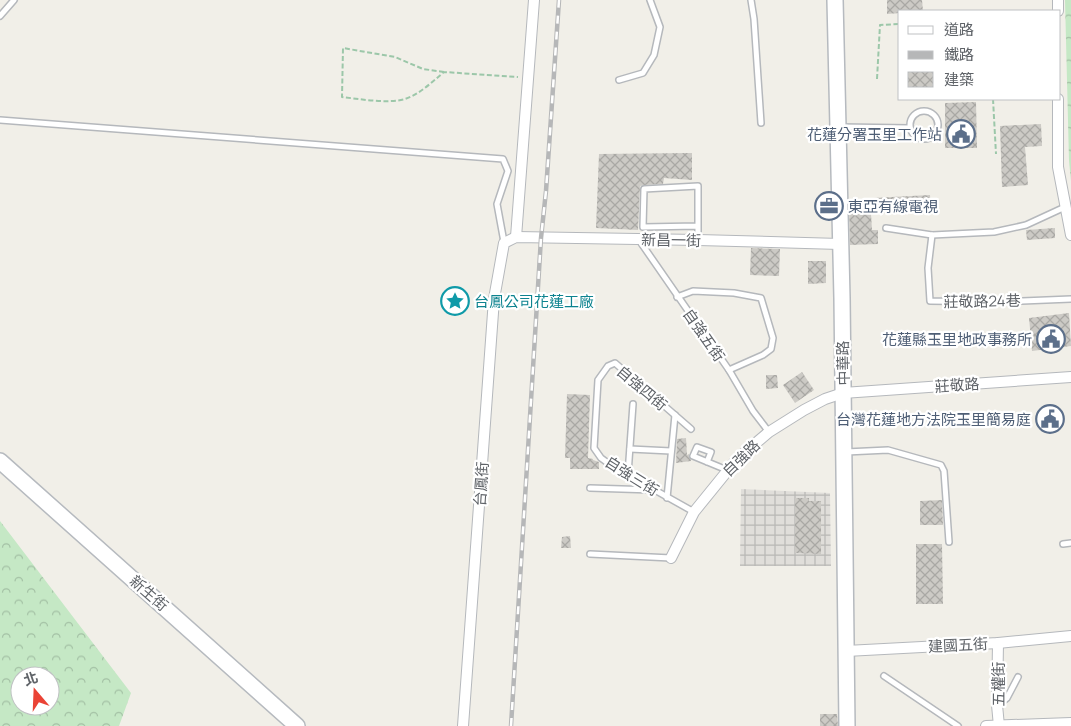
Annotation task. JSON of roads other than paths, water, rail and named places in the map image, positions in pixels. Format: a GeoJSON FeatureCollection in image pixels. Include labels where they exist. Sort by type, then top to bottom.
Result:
{"type":"FeatureCollection","features":[{"type":"Feature","properties":{"kind":"street"},"geometry":{"type":"LineString","coordinates":[[504,243],[516,236],[534,0]]}},
{"type":"Feature","properties":{"kind":"street","name":"中華路"},"geometry":{"type":"LineString","coordinates":[[835,0],[844,393],[847,726]]}},
{"type":"Feature","properties":{"kind":"street"},"geometry":{"type":"LineString","coordinates":[[1058,100],[1058,167],[1071,235]]}},
{"type":"Feature","properties":{"kind":"street","name":"新昌一街"},"geometry":{"type":"LineString","coordinates":[[516,236],[840,244]]}},
{"type":"Feature","properties":{"kind":"street","name":"台鳳街"},"geometry":{"type":"LineString","coordinates":[[463,726],[494,299],[504,243]]}},
{"type":"Feature","properties":{"kind":"street","name":"莊敬路"},"geometry":{"type":"LineString","coordinates":[[844,393],[1071,377]]}},
{"type":"Feature","properties":{"kind":"street","name":"自強路"},"geometry":{"type":"LineString","coordinates":[[671,558],[694,512],[727,470],[769,432],[825,399],[844,393]]}},
{"type":"Feature","properties":{"kind":"street","name":"新生街"},"geometry":{"type":"LineString","coordinates":[[0,461],[297,726]]}},
{"type":"Feature","properties":{"kind":"street","name":"建國五街"},"geometry":{"type":"LineString","coordinates":[[846,651],[1070,639]]}},
{"type":"Feature","properties":{"kind":"street","name":"五權街"},"geometry":{"type":"LineString","coordinates":[[998,643],[997,705],[999,725]]}},
{"type":"Feature","properties":{"kind":"street"},"geometry":{"type":"LineString","coordinates":[[986,726],[1071,723]]}},
{"type":"Feature","properties":{"kind":"lane"},"geometry":{"type":"LineString","coordinates":[[0,16],[14,0]]}},
{"type":"Feature","properties":{"kind":"lane"},"geometry":{"type":"LineString","coordinates":[[619,80],[644,73],[654,55],[660,27],[650,0]]}},
{"type":"Feature","properties":{"kind":"lane"},"geometry":{"type":"LineString","coordinates":[[751,0],[762,123]]}},
{"type":"Feature","properties":{"kind":"lane"},"geometry":{"type":"LineString","coordinates":[[917,113],[931,114],[937,121],[937,131],[927,139],[916,137],[910,128],[912,118],[917,113]]}},
{"type":"Feature","properties":{"kind":"lane"},"geometry":{"type":"LineString","coordinates":[[0,120],[503,159],[508,171],[497,204],[504,243]]}},
{"type":"Feature","properties":{"kind":"lane"},"geometry":{"type":"LineString","coordinates":[[837,127],[910,128]]}},
{"type":"Feature","properties":{"kind":"lane"},"geometry":{"type":"LineString","coordinates":[[698,226],[643,227],[644,188],[698,186],[698,226],[698,240]]}},
{"type":"Feature","properties":{"kind":"lane"},"geometry":{"type":"LineString","coordinates":[[886,228],[932,235],[994,232],[1026,225],[1065,207]]}},
{"type":"Feature","properties":{"kind":"lane","name":"莊敬路24巷"},"geometry":{"type":"LineString","coordinates":[[932,235],[928,268],[930,301],[996,302],[1071,299]]}},
{"type":"Feature","properties":{"kind":"lane","name":"自強五街"},"geometry":{"type":"LineString","coordinates":[[639,239],[769,432]]}},
{"type":"Feature","properties":{"kind":"lane"},"geometry":{"type":"LineString","coordinates":[[677,297],[693,291],[734,293],[761,298],[773,338],[771,349],[763,355],[729,370]]}},
{"type":"Feature","properties":{"kind":"lane","name":"自強四街"},"geometry":{"type":"LineString","coordinates":[[608,366],[616,363],[691,429]]}},
{"type":"Feature","properties":{"kind":"lane","name":"自強三街"},"geometry":{"type":"LineString","coordinates":[[608,366],[598,380],[594,448],[601,458],[694,512]]}},
{"type":"Feature","properties":{"kind":"lane"},"geometry":{"type":"LineString","coordinates":[[628,474],[633,404]]}},
{"type":"Feature","properties":{"kind":"lane","name":"自強四街"},"geometry":{"type":"LineString","coordinates":[[667,498],[675,415]]}},
{"type":"Feature","properties":{"kind":"lane"},"geometry":{"type":"LineString","coordinates":[[630,449],[671,451]]}},
{"type":"Feature","properties":{"kind":"lane"},"geometry":{"type":"LineString","coordinates":[[844,452],[888,450],[941,465],[944,471],[949,542]]}},
{"type":"Feature","properties":{"kind":"lane"},"geometry":{"type":"LineString","coordinates":[[707,462],[727,470]]}},
{"type":"Feature","properties":{"kind":"lane"},"geometry":{"type":"LineString","coordinates":[[590,488],[654,490]]}},
{"type":"Feature","properties":{"kind":"lane"},"geometry":{"type":"LineString","coordinates":[[1063,544],[1071,543]]}},
{"type":"Feature","properties":{"kind":"lane"},"geometry":{"type":"LineString","coordinates":[[590,554],[671,558]]}},
{"type":"Feature","properties":{"kind":"lane"},"geometry":{"type":"LineString","coordinates":[[884,676],[958,726]]}},
{"type":"Feature","properties":{"kind":"lane"},"geometry":{"type":"LineString","coordinates":[[997,705],[1007,698],[1018,677]]}},
{"type":"Feature","properties":{"kind":"railway"},"geometry":{"type":"LineString","coordinates":[[511,726],[541,238],[559,0]]}},
{"type":"Feature","properties":{"kind":"place","name":"花蓮分署玉里工作站"},"geometry":{"type":"Point","coordinates":[961,134]}},
{"type":"Feature","properties":{"kind":"place","name":"東亞有線電視"},"geometry":{"type":"Point","coordinates":[829,206]}},
{"type":"Feature","properties":{"kind":"place","name":"台鳳公司花蓮工廠"},"geometry":{"type":"Point","coordinates":[455,301]}},
{"type":"Feature","properties":{"kind":"place","name":"花蓮縣玉里地政事務所"},"geometry":{"type":"Point","coordinates":[1051,339]}},
{"type":"Feature","properties":{"kind":"place","name":"台灣花蓮地方法院玉里簡易庭"},"geometry":{"type":"Point","coordinates":[1050,419]}}]}
